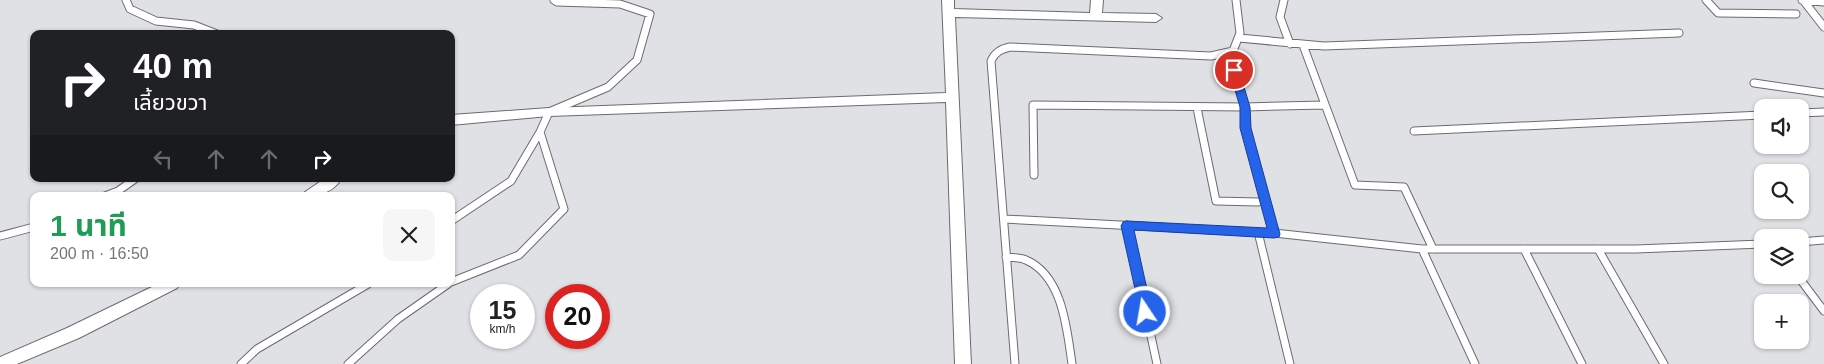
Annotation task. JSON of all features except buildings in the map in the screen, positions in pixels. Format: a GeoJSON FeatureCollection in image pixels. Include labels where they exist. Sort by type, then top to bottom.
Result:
{"type":"FeatureCollection","features":[{"type":"Feature","properties":{"kind":"street"},"geometry":{"type":"LineString","coordinates":[[1096,16],[1097,0]]}},
{"type":"Feature","properties":{"kind":"street"},"geometry":{"type":"LineString","coordinates":[[963,364],[949,6],[1156,18]]}},
{"type":"Feature","properties":{"kind":"street"},"geometry":{"type":"LineString","coordinates":[[455,120],[548,112],[952,97]]}},
{"type":"Feature","properties":{"kind":"street"},"geometry":{"type":"LineString","coordinates":[[316,192],[330,182]]}},
{"type":"Feature","properties":{"kind":"street"},"geometry":{"type":"LineString","coordinates":[[0,364],[73,333],[166,287]]}},
{"type":"Feature","properties":{"kind":"lane"},"geometry":{"type":"LineString","coordinates":[[126,0],[130,9],[156,21],[194,25],[207,30]]}},
{"type":"Feature","properties":{"kind":"lane"},"geometry":{"type":"LineString","coordinates":[[455,218],[511,181],[540,132],[548,112],[608,87],[637,60],[650,14],[620,4],[557,2],[554,0]]}},
{"type":"Feature","properties":{"kind":"lane"},"geometry":{"type":"LineString","coordinates":[[1015,364],[991,61],[1000,49],[1010,47],[1211,56],[1233,51],[1239,43],[1240,28],[1236,0]]}},
{"type":"Feature","properties":{"kind":"lane"},"geometry":{"type":"LineString","coordinates":[[1284,0],[1280,8],[1281,23],[1290,44]]}},
{"type":"Feature","properties":{"kind":"lane"},"geometry":{"type":"LineString","coordinates":[[1706,0],[1718,13],[1796,14]]}},
{"type":"Feature","properties":{"kind":"lane"},"geometry":{"type":"LineString","coordinates":[[1803,0],[1823,2]]}},
{"type":"Feature","properties":{"kind":"lane"},"geometry":{"type":"LineString","coordinates":[[1803,0],[1824,27]]}},
{"type":"Feature","properties":{"kind":"lane"},"geometry":{"type":"LineString","coordinates":[[1239,38],[1324,46],[1679,33]]}},
{"type":"Feature","properties":{"kind":"lane"},"geometry":{"type":"LineString","coordinates":[[1303,45],[1355,185],[1404,186],[1433,249]]}},
{"type":"Feature","properties":{"kind":"lane"},"geometry":{"type":"LineString","coordinates":[[1228,52],[1245,107],[1246,128],[1274,234]]}},
{"type":"Feature","properties":{"kind":"lane"},"geometry":{"type":"LineString","coordinates":[[1754,83],[1824,93]]}},
{"type":"Feature","properties":{"kind":"lane"},"geometry":{"type":"LineString","coordinates":[[1034,175],[1033,105],[1197,108],[1324,105]]}},
{"type":"Feature","properties":{"kind":"lane"},"geometry":{"type":"LineString","coordinates":[[1197,108],[1216,201],[1258,202]]}},
{"type":"Feature","properties":{"kind":"lane"},"geometry":{"type":"LineString","coordinates":[[1809,113],[1824,112]]}},
{"type":"Feature","properties":{"kind":"lane"},"geometry":{"type":"LineString","coordinates":[[1414,131],[1754,115]]}},
{"type":"Feature","properties":{"kind":"lane"},"geometry":{"type":"LineString","coordinates":[[455,281],[519,255],[564,209],[540,132]]}},
{"type":"Feature","properties":{"kind":"lane"},"geometry":{"type":"LineString","coordinates":[[115,192],[130,182]]}},
{"type":"Feature","properties":{"kind":"lane"},"geometry":{"type":"LineString","coordinates":[[1004,219],[1258,232],[1422,249],[1598,249],[1754,244]]}},
{"type":"Feature","properties":{"kind":"lane"},"geometry":{"type":"LineString","coordinates":[[1127,226],[1157,364]]}},
{"type":"Feature","properties":{"kind":"lane"},"geometry":{"type":"LineString","coordinates":[[0,236],[30,228]]}},
{"type":"Feature","properties":{"kind":"lane"},"geometry":{"type":"LineString","coordinates":[[1258,232],[1290,364]]}},
{"type":"Feature","properties":{"kind":"lane"},"geometry":{"type":"LineString","coordinates":[[1809,241],[1824,240]]}},
{"type":"Feature","properties":{"kind":"lane"},"geometry":{"type":"LineString","coordinates":[[1422,249],[1475,364]]}},
{"type":"Feature","properties":{"kind":"lane"},"geometry":{"type":"LineString","coordinates":[[1524,249],[1582,364]]}},
{"type":"Feature","properties":{"kind":"lane"},"geometry":{"type":"LineString","coordinates":[[1598,249],[1664,364]]}},
{"type":"Feature","properties":{"kind":"lane"},"geometry":{"type":"LineString","coordinates":[[1006,256],[1025,260],[1050,282],[1060,302],[1067,324],[1072,364]]}},
{"type":"Feature","properties":{"kind":"lane"},"geometry":{"type":"LineString","coordinates":[[1804,284],[1824,311]]}},
{"type":"Feature","properties":{"kind":"lane"},"geometry":{"type":"LineString","coordinates":[[241,364],[257,350],[363,287]]}},
{"type":"Feature","properties":{"kind":"lane"},"geometry":{"type":"LineString","coordinates":[[348,364],[398,320],[444,287]]}},
{"type":"Feature","properties":{"kind":"route"},"geometry":{"type":"LineString","coordinates":[[1145,312],[1127,226],[1274,234],[1246,128],[1245,107],[1234,70]]}}]}
